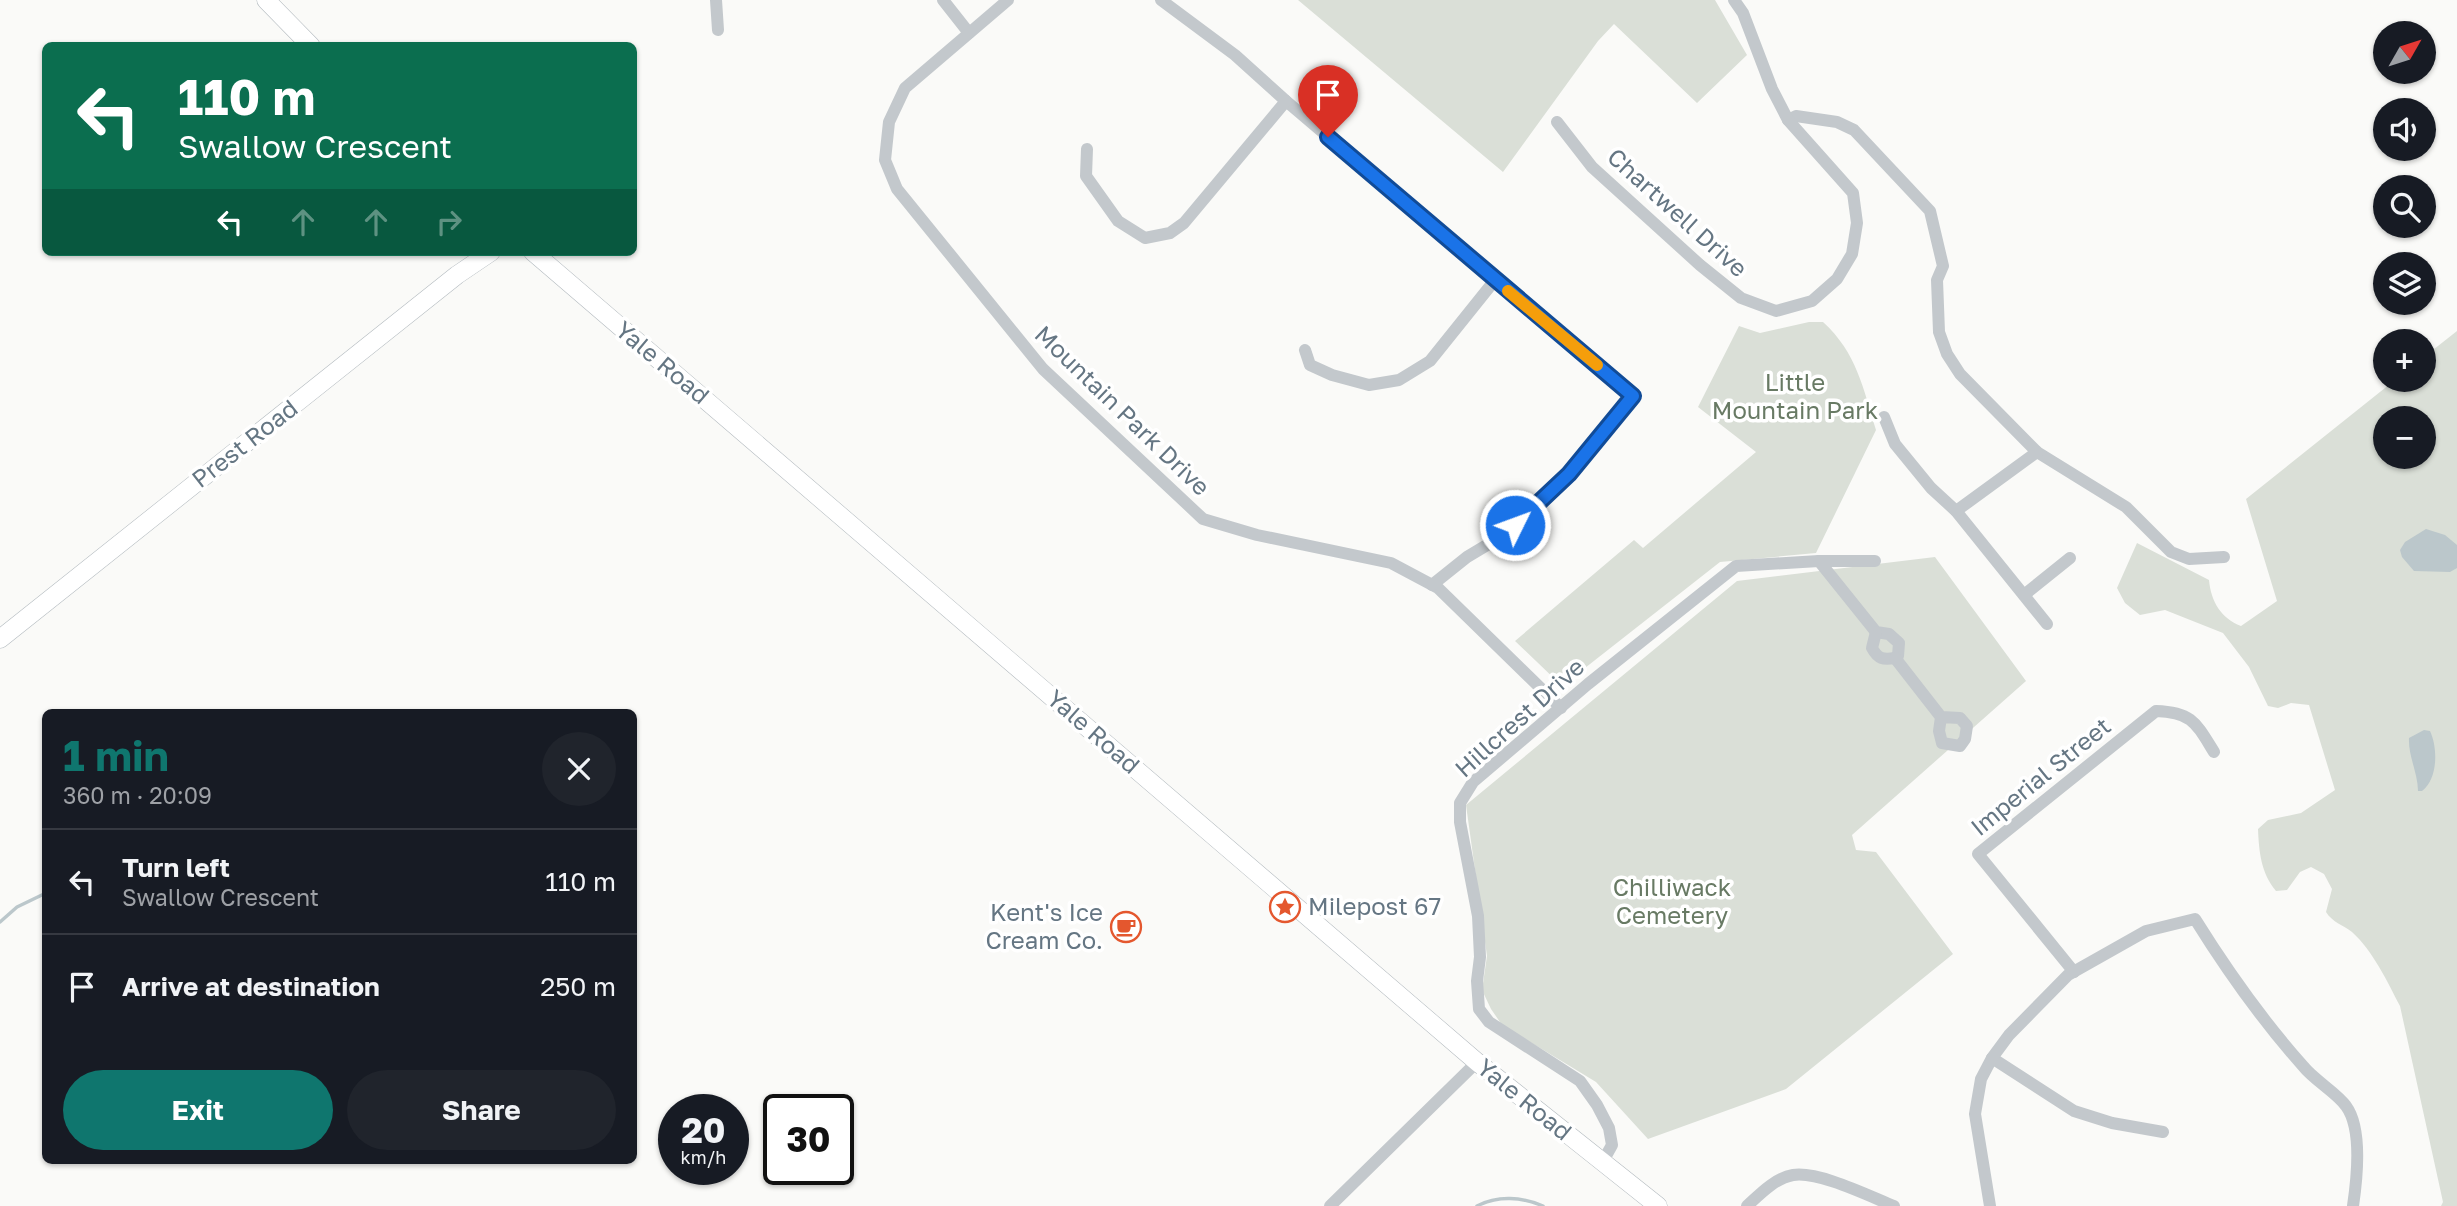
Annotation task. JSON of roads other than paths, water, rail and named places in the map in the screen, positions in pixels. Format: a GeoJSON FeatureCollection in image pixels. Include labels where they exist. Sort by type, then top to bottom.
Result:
{"type":"FeatureCollection","features":[{"type":"Feature","properties":{"kind":"main road"},"geometry":{"type":"LineString","coordinates":[[266,0],[308,42]]}},
{"type":"Feature","properties":{"kind":"main road","name":"Prest Road"},"geometry":{"type":"LineString","coordinates":[[0,639],[457,275],[485,256]]}},
{"type":"Feature","properties":{"kind":"main road","name":"Yale Road"},"geometry":{"type":"LineString","coordinates":[[538,256],[1477,1062],[1658,1206]]}},
{"type":"Feature","properties":{"kind":"street"},"geometry":{"type":"LineString","coordinates":[[716,0],[718,30]]}},
{"type":"Feature","properties":{"kind":"street"},"geometry":{"type":"LineString","coordinates":[[943,0],[969,33]]}},
{"type":"Feature","properties":{"kind":"street","name":"Mountain Park Drive"},"geometry":{"type":"LineString","coordinates":[[1008,0],[905,88],[888,122],[885,160],[897,189],[1042,369],[1203,519],[1257,535],[1391,563],[1432,584],[1560,708]]}},
{"type":"Feature","properties":{"kind":"street"},"geometry":{"type":"LineString","coordinates":[[1161,0],[1235,55],[1633,396],[1569,474],[1528,515],[1432,584]]}},
{"type":"Feature","properties":{"kind":"street","name":"Chartwell Drive"},"geometry":{"type":"LineString","coordinates":[[1558,122],[1592,167],[1700,265],[1741,298],[1776,311],[1812,300],[1837,279],[1852,254],[1857,223],[1853,193],[1788,120],[1772,89],[1743,13],[1734,0]]}},
{"type":"Feature","properties":{"kind":"street"},"geometry":{"type":"LineString","coordinates":[[1087,149],[1086,176],[1118,221],[1144,238],[1170,233],[1184,223],[1286,101]]}},
{"type":"Feature","properties":{"kind":"street"},"geometry":{"type":"LineString","coordinates":[[1788,120],[1796,116],[1837,122],[1854,130],[1930,211],[1943,266],[1937,281],[1939,332],[1947,354],[1960,374],[2037,452],[2126,507],[2171,552],[2189,559],[2224,557]]}},
{"type":"Feature","properties":{"kind":"street"},"geometry":{"type":"LineString","coordinates":[[1306,350],[1310,365],[1332,375],[1369,385],[1399,380],[1430,361],[1495,280]]}},
{"type":"Feature","properties":{"kind":"street"},"geometry":{"type":"LineString","coordinates":[[1884,417],[1895,444],[1931,488],[1956,511],[2047,624]]}},
{"type":"Feature","properties":{"kind":"street"},"geometry":{"type":"LineString","coordinates":[[1956,511],[2037,452]]}},
{"type":"Feature","properties":{"kind":"street"},"geometry":{"type":"LineString","coordinates":[[2024,595],[2070,558]]}},
{"type":"Feature","properties":{"kind":"street"},"geometry":{"type":"LineString","coordinates":[[1819,561],[1876,632],[1889,634],[1899,643],[1898,656],[1895,658],[1941,717]]}},
{"type":"Feature","properties":{"kind":"street","name":"Hillcrest Drive"},"geometry":{"type":"LineString","coordinates":[[1602,1163],[1612,1145],[1609,1128],[1597,1105],[1580,1082],[1489,1022],[1479,1009],[1478,916],[1460,822],[1461,803],[1473,782],[1736,566],[1875,561]]}},
{"type":"Feature","properties":{"kind":"street","name":"Imperial Street"},"geometry":{"type":"LineString","coordinates":[[2074,972],[1978,854],[2156,711],[2178,712],[2197,725],[2214,752]]}},
{"type":"Feature","properties":{"kind":"street"},"geometry":{"type":"LineString","coordinates":[[1990,1206],[1975,1114],[1982,1079],[1992,1058],[2009,1035],[2068,975],[2146,931],[2195,919],[2236,984],[2304,1068],[2347,1107],[2357,1135],[2357,1179],[2353,1206]]}},
{"type":"Feature","properties":{"kind":"street"},"geometry":{"type":"LineString","coordinates":[[1992,1058],[2074,1111],[2112,1123],[2163,1132]]}},
{"type":"Feature","properties":{"kind":"street"},"geometry":{"type":"LineString","coordinates":[[1330,1206],[1477,1062]]}},
{"type":"Feature","properties":{"kind":"street"},"geometry":{"type":"LineString","coordinates":[[1747,1206],[1768,1187],[1793,1175],[1829,1179],[1894,1206]]}},
{"type":"Feature","properties":{"kind":"waterway"},"geometry":{"type":"LineString","coordinates":[[0,922],[17,907],[42,895]]}},
{"type":"Feature","properties":{"kind":"waterway"},"geometry":{"type":"LineString","coordinates":[[1477,1206],[1510,1198],[1543,1206]]}},
{"type":"Feature","properties":{"kind":"place","name":"Milepost 67"},"geometry":{"type":"Point","coordinates":[1285,907]}},
{"type":"Feature","properties":{"kind":"place","name":"Kent's Ice Cream Co."},"geometry":{"type":"Point","coordinates":[1126,927]}},
{"type":"Feature","properties":{"kind":"park label","name":"Little Mountain Park"},"geometry":{"type":"Point","coordinates":[1795,397]}},
{"type":"Feature","properties":{"kind":"park label","name":"Chilliwack Cemetery"},"geometry":{"type":"Point","coordinates":[1672,902]}}]}
